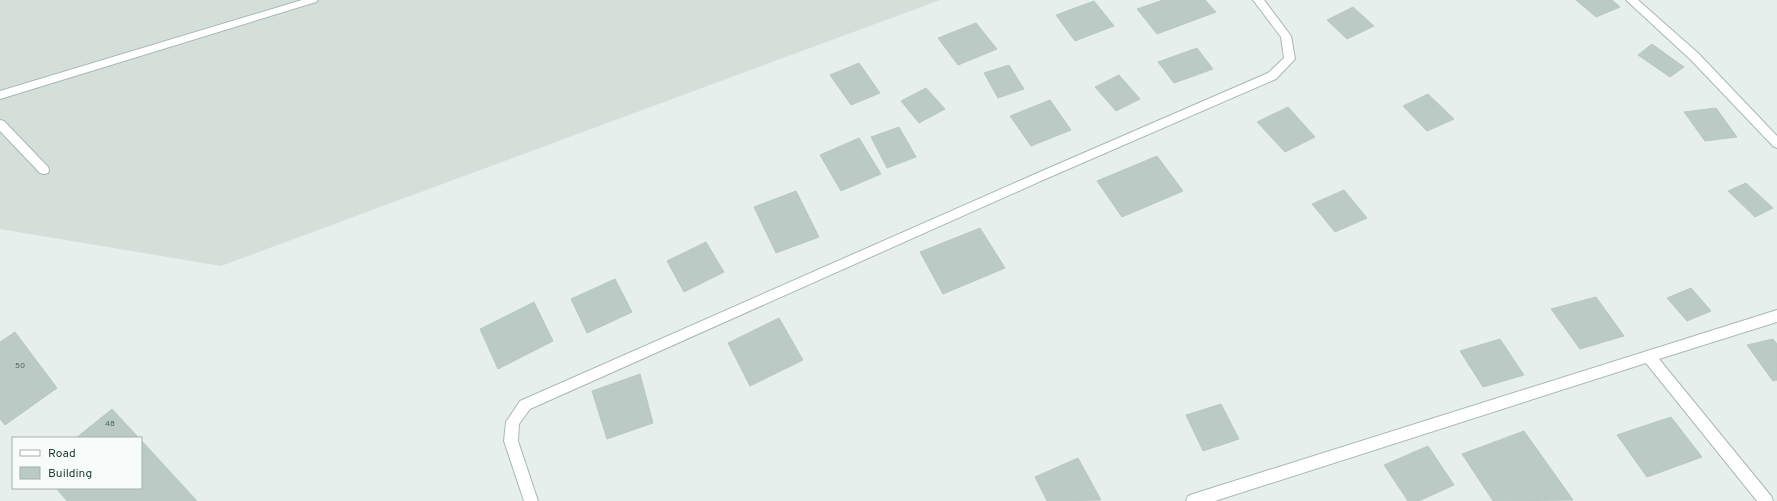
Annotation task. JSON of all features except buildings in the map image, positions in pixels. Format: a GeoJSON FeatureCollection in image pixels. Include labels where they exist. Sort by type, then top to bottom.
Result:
{"type":"FeatureCollection","features":[{"type":"Feature","properties":{"kind":"street"},"geometry":{"type":"LineString","coordinates":[[531,501],[511,441],[513,422],[525,405],[1038,177],[1272,76],[1290,59],[1286,36],[1258,0]]}},
{"type":"Feature","properties":{"kind":"street"},"geometry":{"type":"LineString","coordinates":[[1632,0],[1695,58],[1777,143]]}},
{"type":"Feature","properties":{"kind":"street"},"geometry":{"type":"LineString","coordinates":[[1192,501],[1777,316]]}},
{"type":"Feature","properties":{"kind":"street"},"geometry":{"type":"LineString","coordinates":[[1649,357],[1766,501]]}},
{"type":"Feature","properties":{"kind":"lane"},"geometry":{"type":"LineString","coordinates":[[0,95],[313,0]]}},
{"type":"Feature","properties":{"kind":"lane"},"geometry":{"type":"LineString","coordinates":[[0,124],[44,170]]}},
{"type":"Feature","properties":{"kind":"shaded area"},"geometry":{"type":"Polygon","coordinates":[[[0,0],[940,0],[221,266],[0,229],[0,0]]]}}]}
